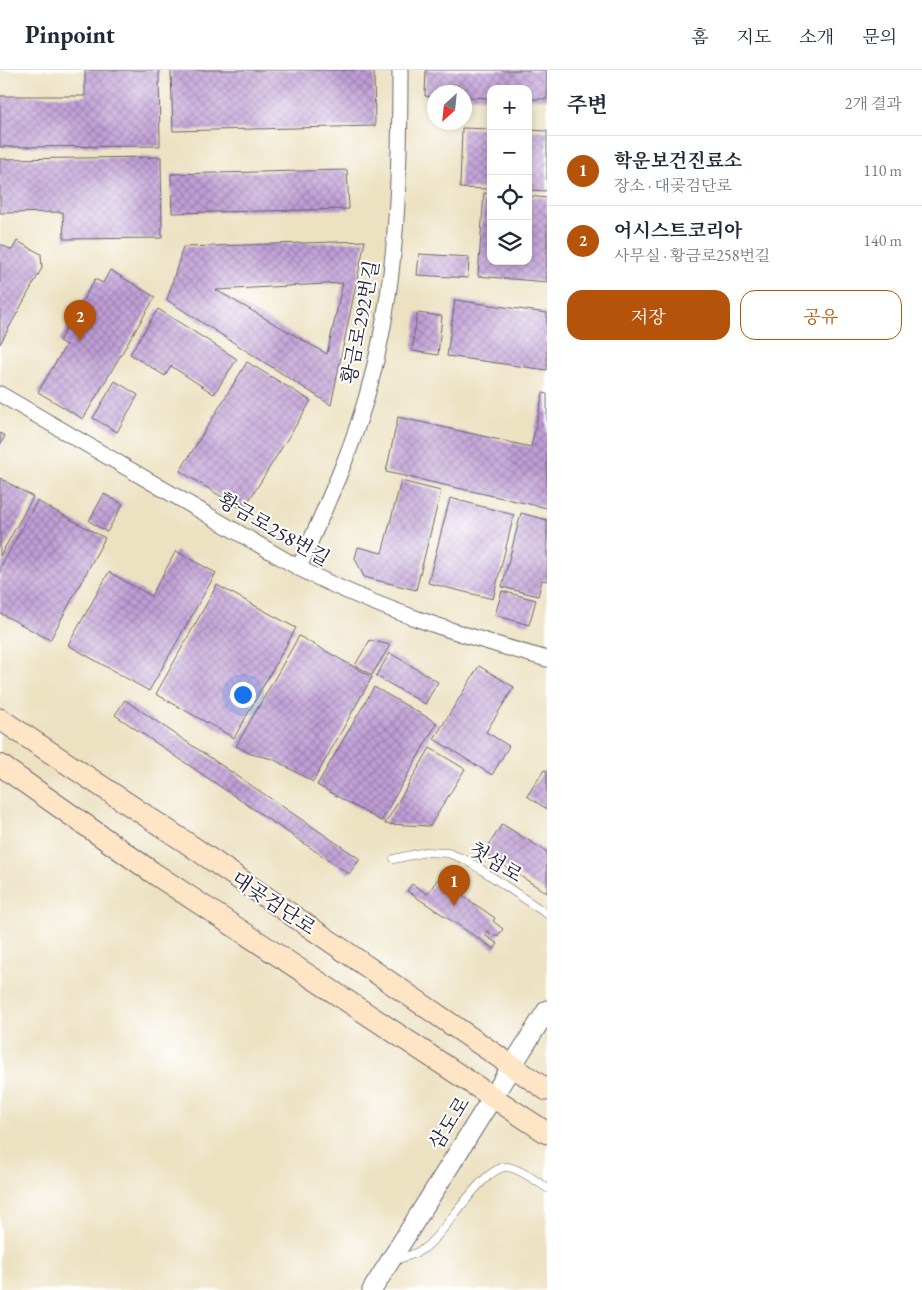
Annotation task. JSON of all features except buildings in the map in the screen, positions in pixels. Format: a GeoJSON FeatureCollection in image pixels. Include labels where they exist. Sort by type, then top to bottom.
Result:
{"type":"FeatureCollection","features":[{"type":"Feature","properties":{"kind":"main road","name":"대곶검단로"},"geometry":{"type":"LineString","coordinates":[[0,719],[187,843],[547,1090]]}},
{"type":"Feature","properties":{"kind":"main road","name":"대곶검단로"},"geometry":{"type":"LineString","coordinates":[[0,765],[152,872],[547,1133]]}},
{"type":"Feature","properties":{"kind":"street","name":"황금로292번길"},"geometry":{"type":"LineString","coordinates":[[299,568],[334,488],[355,432],[372,377],[386,306],[399,191],[400,70]]}},
{"type":"Feature","properties":{"kind":"street","name":"황금로258번길"},"geometry":{"type":"LineString","coordinates":[[0,394],[299,568],[350,593],[401,612],[547,659]]}},
{"type":"Feature","properties":{"kind":"street","name":"삼도로"},"geometry":{"type":"LineString","coordinates":[[372,1290],[547,1010]]}},
{"type":"Feature","properties":{"kind":"lane","name":"첫섬로"},"geometry":{"type":"LineString","coordinates":[[394,859],[425,852],[448,853],[476,866],[547,914]]}},
{"type":"Feature","properties":{"kind":"lane"},"geometry":{"type":"LineString","coordinates":[[390,1261],[412,1255],[424,1248],[438,1236],[482,1181],[498,1170],[506,1167],[514,1168],[547,1188]]}},
{"type":"Feature","properties":{"kind":"place","name":"어시스트코리아"},"geometry":{"type":"Point","coordinates":[80,341]}},
{"type":"Feature","properties":{"kind":"place","name":"학운보건진료소"},"geometry":{"type":"Point","coordinates":[454,906]}}]}
